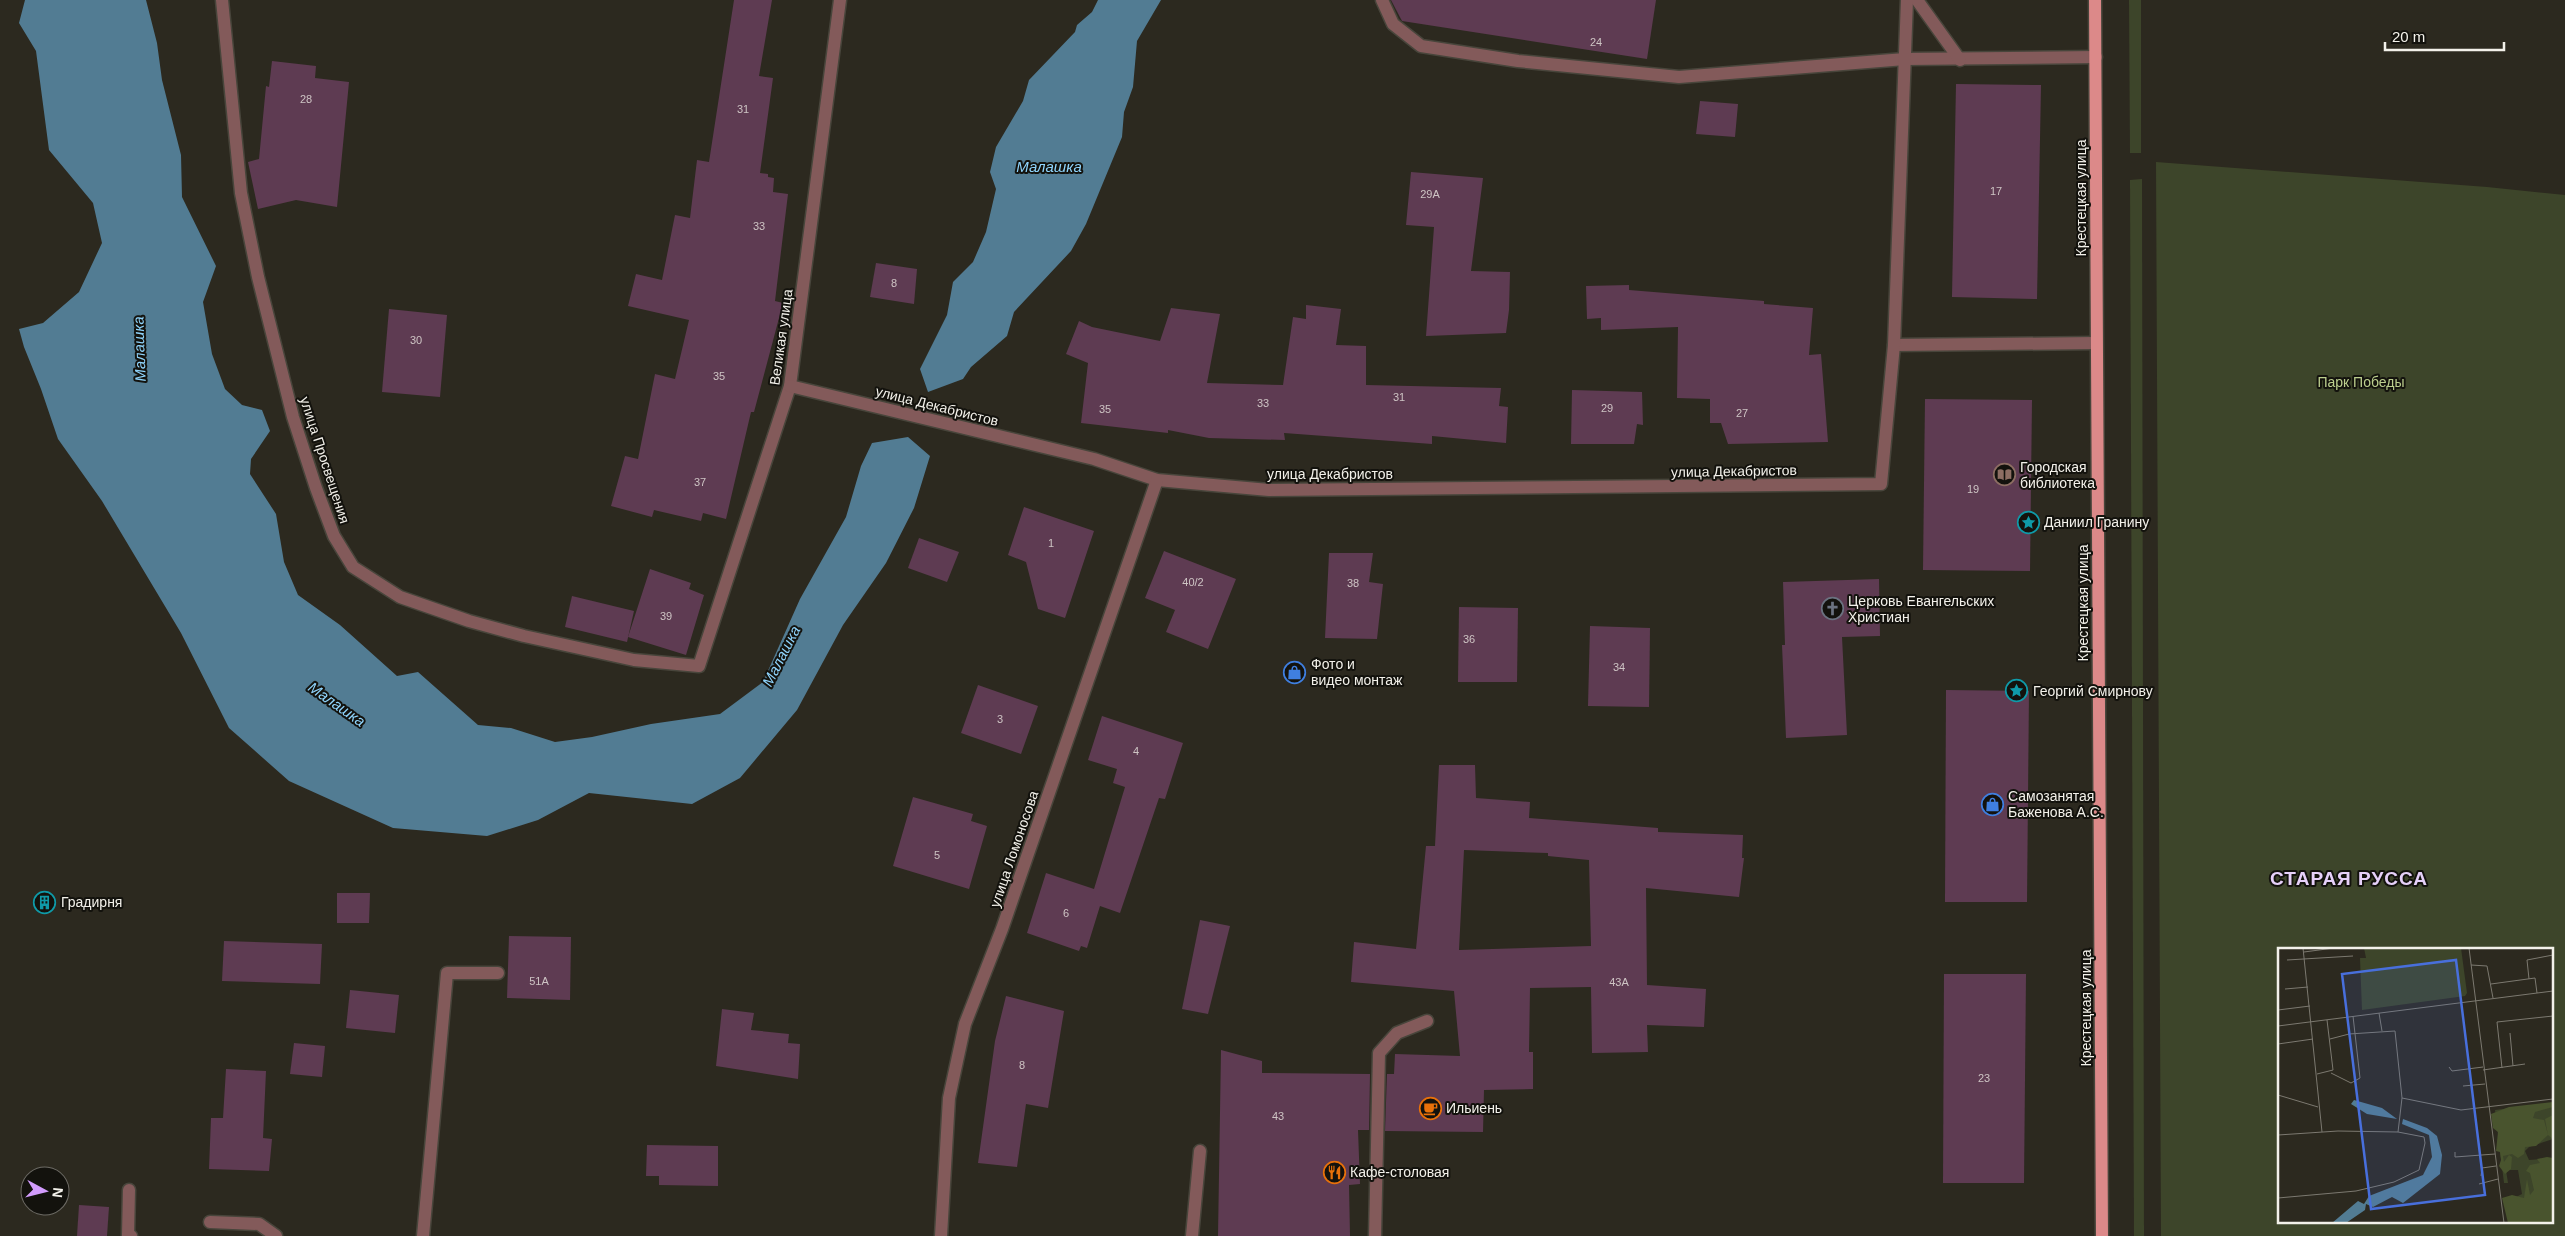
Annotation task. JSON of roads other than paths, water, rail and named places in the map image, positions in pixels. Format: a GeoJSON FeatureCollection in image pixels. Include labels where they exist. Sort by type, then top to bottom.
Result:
{"type":"FeatureCollection","features":[{"type":"Feature","properties":{"kind":"main road","name":"Крестецкая улица"},"geometry":{"type":"LineString","coordinates":[[2095,0],[2102,1236]]}},
{"type":"Feature","properties":{"kind":"street","name":"улица Просвещения"},"geometry":{"type":"LineString","coordinates":[[222,0],[241,193],[258,277],[293,417],[307,461],[334,536],[353,567],[400,597],[469,621],[634,660],[699,666]]}},
{"type":"Feature","properties":{"kind":"street","name":"Великая улица"},"geometry":{"type":"LineString","coordinates":[[699,666],[790,386],[840,0]]}},
{"type":"Feature","properties":{"kind":"street"},"geometry":{"type":"LineString","coordinates":[[1382,0],[1393,24],[1421,46],[1518,61],[1679,77],[1906,59],[1960,60],[2044,56],[2096,58]]}},
{"type":"Feature","properties":{"kind":"street"},"geometry":{"type":"LineString","coordinates":[[1907,0],[1894,345],[2096,343]]}},
{"type":"Feature","properties":{"kind":"street"},"geometry":{"type":"LineString","coordinates":[[1917,0],[1960,60]]}},
{"type":"Feature","properties":{"kind":"street","name":"улица Декабристов"},"geometry":{"type":"LineString","coordinates":[[790,386],[1094,459],[1157,480],[1269,490],[1881,484],[1894,345]]}},
{"type":"Feature","properties":{"kind":"street","name":"улица Ломоносова"},"geometry":{"type":"LineString","coordinates":[[940,1236],[949,1098],[965,1024],[1002,929],[1157,480]]}},
{"type":"Feature","properties":{"kind":"street"},"geometry":{"type":"LineString","coordinates":[[423,1236],[447,973],[498,973]]}},
{"type":"Feature","properties":{"kind":"street"},"geometry":{"type":"LineString","coordinates":[[1375,1236],[1379,1053],[1397,1033],[1427,1021]]}},
{"type":"Feature","properties":{"kind":"street"},"geometry":{"type":"LineString","coordinates":[[1192,1236],[1200,1150]]}},
{"type":"Feature","properties":{"kind":"street"},"geometry":{"type":"LineString","coordinates":[[129,1190],[128,1235],[131,1236]]}},
{"type":"Feature","properties":{"kind":"street"},"geometry":{"type":"LineString","coordinates":[[210,1222],[259,1224],[276,1236]]}},
{"type":"Feature","properties":{"kind":"water"},"geometry":{"type":"Polygon","coordinates":[[[25,0],[146,0],[157,43],[162,80],[181,155],[182,197],[216,266],[203,302],[212,354],[225,389],[242,405],[262,410],[270,431],[251,459],[250,474],[276,514],[284,562],[298,595],[340,625],[397,676],[418,672],[478,725],[511,728],[555,742],[592,737],[651,724],[720,714],[763,682],[800,599],[846,517],[861,466],[872,443],[908,437],[930,456],[914,508],[886,563],[843,625],[797,710],[740,778],[692,804],[589,793],[538,820],[487,836],[393,828],[289,781],[229,728],[181,633],[102,501],[58,439],[24,347],[19,329],[43,323],[79,292],[102,243],[93,203],[49,150],[36,51],[19,23],[25,0]]]}},
{"type":"Feature","properties":{"kind":"water","name":"Малашка"},"geometry":{"type":"Polygon","coordinates":[[[1098,0],[1161,0],[1137,41],[1133,87],[1124,112],[1122,137],[1086,224],[1071,251],[1014,312],[1007,336],[971,367],[963,379],[928,392],[920,369],[947,315],[953,282],[973,262],[986,232],[996,189],[990,172],[996,147],[1023,101],[1029,80],[1075,32],[1077,25],[1092,12],[1098,0]]]}},
{"type":"Feature","properties":{"kind":"place","name":"Городская библиотека"},"geometry":{"type":"Point","coordinates":[2004,475]}},
{"type":"Feature","properties":{"kind":"place","name":"Даниил Гранину"},"geometry":{"type":"Point","coordinates":[2028,522]}},
{"type":"Feature","properties":{"kind":"place","name":"Церковь Евангельских Христиан"},"geometry":{"type":"Point","coordinates":[1832,609]}},
{"type":"Feature","properties":{"kind":"place","name":"Фото и видео монтаж"},"geometry":{"type":"Point","coordinates":[1295,672]}},
{"type":"Feature","properties":{"kind":"place","name":"Георгий Смирнову"},"geometry":{"type":"Point","coordinates":[2017,691]}},
{"type":"Feature","properties":{"kind":"place","name":"Самозанятая Баженова А.С."},"geometry":{"type":"Point","coordinates":[1992,804]}},
{"type":"Feature","properties":{"kind":"place","name":"Градирня"},"geometry":{"type":"Point","coordinates":[45,902]}},
{"type":"Feature","properties":{"kind":"place","name":"Ильиень"},"geometry":{"type":"Point","coordinates":[1430,1108]}},
{"type":"Feature","properties":{"kind":"place","name":"Кафе-столовая"},"geometry":{"type":"Point","coordinates":[1334,1172]}},
{"type":"Feature","properties":{"kind":"district","name":"СТАРАЯ РУССА"},"geometry":{"type":"Point","coordinates":[2349,878]}},
{"type":"Feature","properties":{"kind":"park label","name":"Парк Победы"},"geometry":{"type":"Point","coordinates":[2361,382]}}]}
